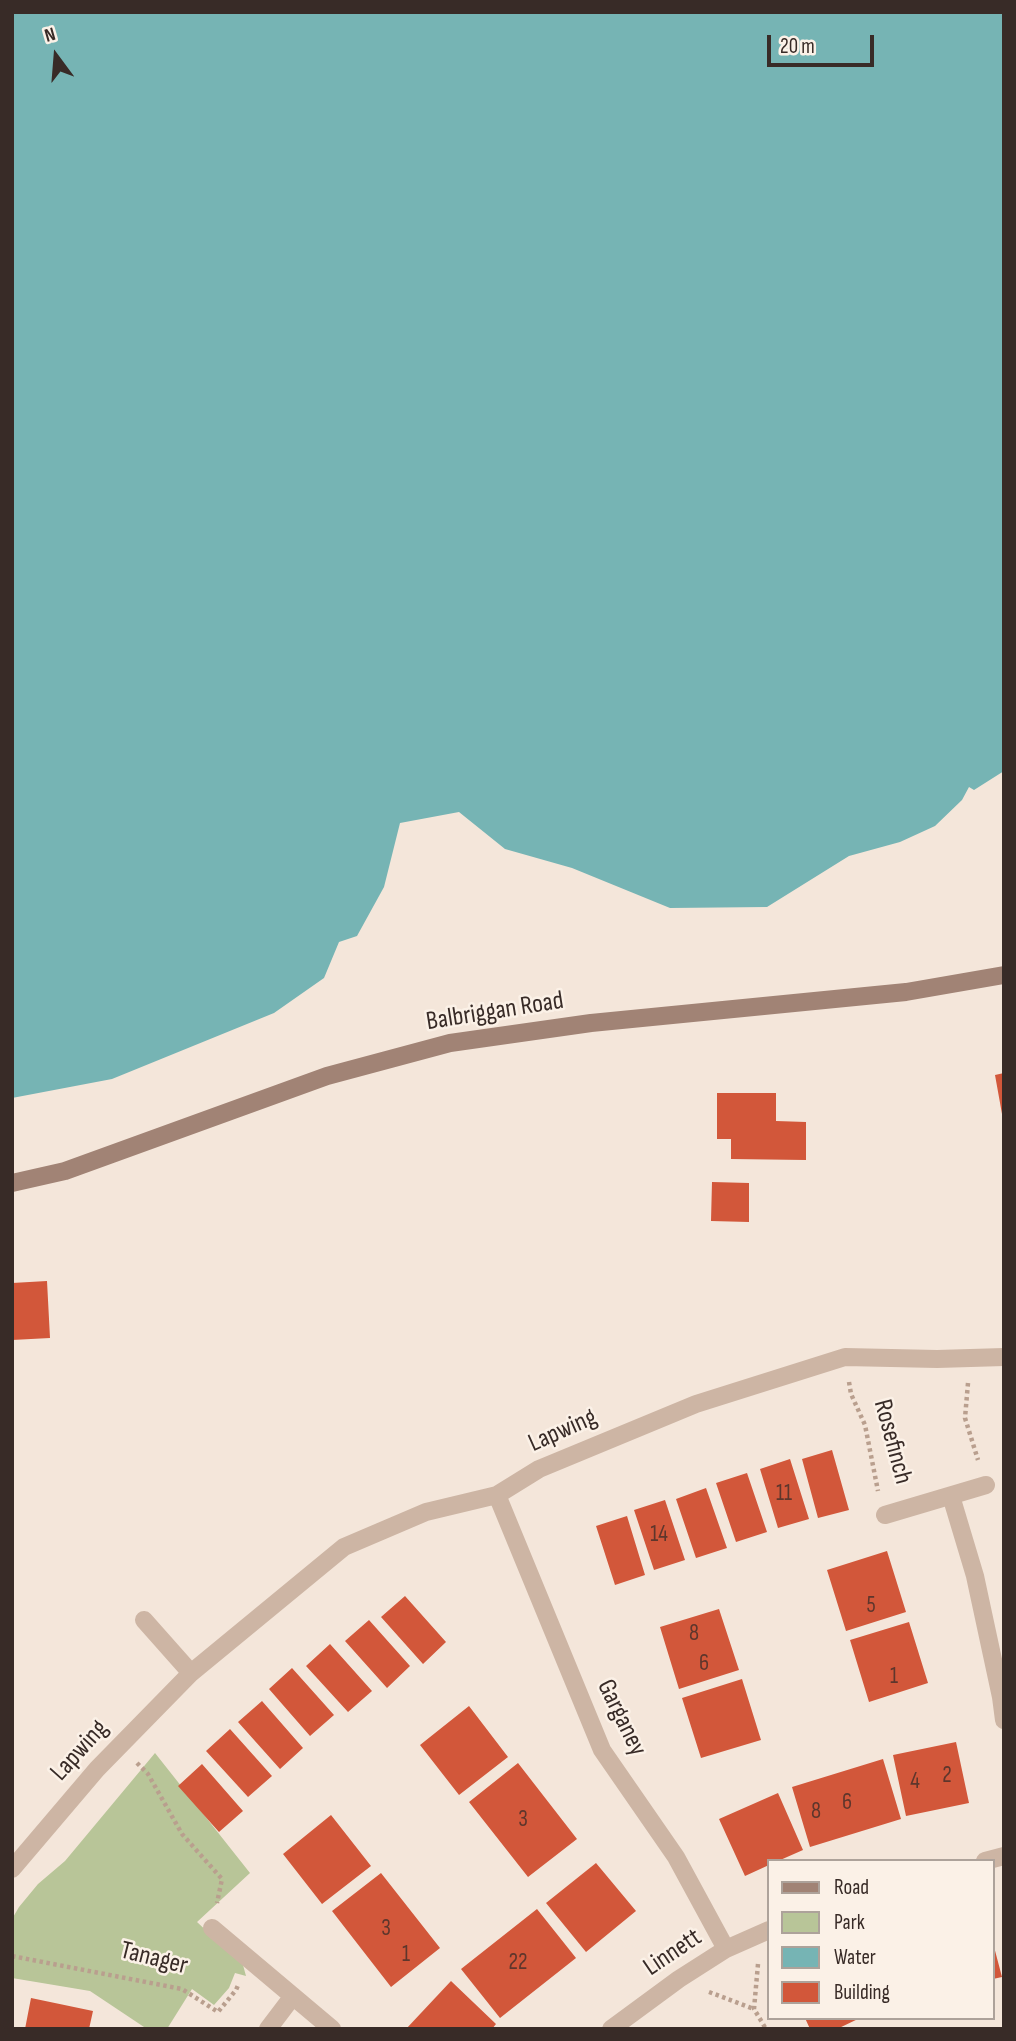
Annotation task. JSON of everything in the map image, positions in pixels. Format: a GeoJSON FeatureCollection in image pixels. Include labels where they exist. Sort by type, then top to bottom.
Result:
{"type":"FeatureCollection","features":[{"type":"Feature","properties":{"kind":"main road","name":"Balbriggan Road"},"geometry":{"type":"LineString","coordinates":[[12,1183],[65,1171],[327,1076],[450,1043],[591,1023],[906,992],[1004,975]]}},
{"type":"Feature","properties":{"kind":"street","name":"Lapwing"},"geometry":{"type":"LineString","coordinates":[[12,1869],[120,1744],[191,1673],[344,1546],[426,1512],[497,1495],[539,1469],[695,1404],[845,1357],[1004,1357]]}},
{"type":"Feature","properties":{"kind":"street","name":"Rosefinch"},"geometry":{"type":"LineString","coordinates":[[885,1515],[986,1485]]}},
{"type":"Feature","properties":{"kind":"street","name":"Garganey"},"geometry":{"type":"LineString","coordinates":[[497,1495],[602,1750],[676,1857],[726,1949]]}},
{"type":"Feature","properties":{"kind":"street","name":"Rosefinch"},"geometry":{"type":"LineString","coordinates":[[951,1496],[975,1576],[1004,1720]]}},
{"type":"Feature","properties":{"kind":"street"},"geometry":{"type":"LineString","coordinates":[[144,1620],[191,1673]]}},
{"type":"Feature","properties":{"kind":"street","name":"Tanager"},"geometry":{"type":"LineString","coordinates":[[212,1928],[332,2029]]}},
{"type":"Feature","properties":{"kind":"street","name":"Linnett"},"geometry":{"type":"LineString","coordinates":[[611,2029],[726,1949],[768,1930]]}},
{"type":"Feature","properties":{"kind":"street"},"geometry":{"type":"LineString","coordinates":[[268,2029],[293,1996]]}},
{"type":"Feature","properties":{"kind":"path","name":"Rosefinch"},"geometry":{"type":"LineString","coordinates":[[845,1357],[851,1394],[865,1425],[885,1515]]}},
{"type":"Feature","properties":{"kind":"path"},"geometry":{"type":"LineString","coordinates":[[971,1358],[965,1419],[986,1485]]}},
{"type":"Feature","properties":{"kind":"path","name":"Tanager"},"geometry":{"type":"LineString","coordinates":[[120,1744],[148,1774],[182,1834],[222,1879],[212,1928]]}},
{"type":"Feature","properties":{"kind":"path"},"geometry":{"type":"LineString","coordinates":[[762,1954],[758,1964],[754,2009],[766,2029]]}},
{"type":"Feature","properties":{"kind":"path","name":"Tanager"},"geometry":{"type":"LineString","coordinates":[[12,1956],[182,1989],[218,2012],[236,1990],[253,1962]]}},
{"type":"Feature","properties":{"kind":"path"},"geometry":{"type":"LineString","coordinates":[[680,1979],[754,2009]]}},
{"type":"Feature","properties":{"kind":"green space"},"geometry":{"type":"Polygon","coordinates":[[[155,1753],[250,1873],[197,1922],[243,1965],[246,1976],[235,1973],[229,1988],[214,2005],[192,1989],[167,2029],[147,2029],[90,1991],[12,1978],[12,1919],[19,1907],[38,1884],[65,1861],[155,1753]]]}},
{"type":"Feature","properties":{"kind":"water"},"geometry":{"type":"Polygon","coordinates":[[[12,12],[1004,12],[1004,771],[974,790],[969,787],[962,800],[935,826],[900,842],[849,856],[767,907],[670,908],[572,868],[505,849],[459,812],[400,823],[384,887],[357,936],[339,942],[324,978],[274,1013],[112,1079],[12,1098],[12,12]]]}},
{"type":"Feature","properties":{"kind":"building"},"geometry":{"type":"Polygon","coordinates":[[[1004,1073],[1004,1114],[1002,1114],[995,1075],[1004,1073]]]}},
{"type":"Feature","properties":{"kind":"building"},"geometry":{"type":"Polygon","coordinates":[[[717,1093],[776,1093],[776,1121],[806,1122],[806,1160],[731,1159],[731,1139],[717,1139],[717,1093]]]}},
{"type":"Feature","properties":{"kind":"building"},"geometry":{"type":"Polygon","coordinates":[[[712,1182],[749,1183],[749,1222],[711,1221],[712,1182]]]}},
{"type":"Feature","properties":{"kind":"building"},"geometry":{"type":"Polygon","coordinates":[[[47,1281],[50,1338],[12,1340],[12,1283],[47,1281]]]}},
{"type":"Feature","properties":{"kind":"building"},"geometry":{"type":"Polygon","coordinates":[[[832,1450],[849,1510],[818,1518],[802,1459],[832,1450]]]}},
{"type":"Feature","properties":{"kind":"building"},"geometry":{"type":"Polygon","coordinates":[[[790,1459],[809,1519],[778,1528],[760,1469],[790,1459]]]}},
{"type":"Feature","properties":{"kind":"building"},"geometry":{"type":"Polygon","coordinates":[[[747,1473],[767,1532],[736,1542],[716,1483],[747,1473]]]}},
{"type":"Feature","properties":{"kind":"building"},"geometry":{"type":"Polygon","coordinates":[[[706,1488],[727,1548],[696,1558],[676,1499],[706,1488]]]}},
{"type":"Feature","properties":{"kind":"building"},"geometry":{"type":"Polygon","coordinates":[[[665,1500],[685,1560],[654,1570],[634,1510],[665,1500]]]}},
{"type":"Feature","properties":{"kind":"building"},"geometry":{"type":"Polygon","coordinates":[[[627,1516],[645,1575],[615,1585],[596,1526],[627,1516]]]}},
{"type":"Feature","properties":{"kind":"building"},"geometry":{"type":"Polygon","coordinates":[[[887,1551],[906,1612],[846,1631],[827,1570],[887,1551]]]}},
{"type":"Feature","properties":{"kind":"building"},"geometry":{"type":"Polygon","coordinates":[[[405,1596],[446,1642],[423,1664],[381,1617],[405,1596]]]}},
{"type":"Feature","properties":{"kind":"building"},"geometry":{"type":"Polygon","coordinates":[[[719,1609],[739,1670],[679,1689],[660,1627],[719,1609]]]}},
{"type":"Feature","properties":{"kind":"building"},"geometry":{"type":"Polygon","coordinates":[[[369,1620],[410,1666],[387,1688],[345,1641],[369,1620]]]}},
{"type":"Feature","properties":{"kind":"building"},"geometry":{"type":"Polygon","coordinates":[[[909,1622],[928,1683],[869,1702],[850,1640],[909,1622]]]}},
{"type":"Feature","properties":{"kind":"building"},"geometry":{"type":"Polygon","coordinates":[[[330,1644],[372,1691],[348,1712],[306,1666],[330,1644]]]}},
{"type":"Feature","properties":{"kind":"building"},"geometry":{"type":"Polygon","coordinates":[[[292,1668],[334,1715],[310,1736],[269,1689],[292,1668]]]}},
{"type":"Feature","properties":{"kind":"building"},"geometry":{"type":"Polygon","coordinates":[[[742,1679],[761,1740],[701,1758],[682,1698],[742,1679]]]}},
{"type":"Feature","properties":{"kind":"building"},"geometry":{"type":"Polygon","coordinates":[[[262,1701],[303,1748],[280,1769],[238,1722],[262,1701]]]}},
{"type":"Feature","properties":{"kind":"building"},"geometry":{"type":"Polygon","coordinates":[[[469,1706],[508,1757],[459,1795],[420,1745],[469,1706]]]}},
{"type":"Feature","properties":{"kind":"building"},"geometry":{"type":"Polygon","coordinates":[[[230,1729],[272,1776],[248,1797],[206,1751],[230,1729]]]}},
{"type":"Feature","properties":{"kind":"building"},"geometry":{"type":"Polygon","coordinates":[[[956,1742],[969,1803],[906,1816],[893,1755],[956,1742]]]}},
{"type":"Feature","properties":{"kind":"building"},"geometry":{"type":"Polygon","coordinates":[[[883,1759],[901,1819],[810,1847],[792,1787],[883,1759]]]}},
{"type":"Feature","properties":{"kind":"building"},"geometry":{"type":"Polygon","coordinates":[[[518,1763],[577,1839],[528,1877],[469,1802],[518,1763]]]}},
{"type":"Feature","properties":{"kind":"building"},"geometry":{"type":"Polygon","coordinates":[[[202,1764],[243,1811],[219,1832],[178,1786],[202,1764]]]}},
{"type":"Feature","properties":{"kind":"building"},"geometry":{"type":"Polygon","coordinates":[[[778,1793],[803,1850],[783,1859],[768,1859],[768,1865],[745,1876],[719,1819],[778,1793]]]}},
{"type":"Feature","properties":{"kind":"building"},"geometry":{"type":"Polygon","coordinates":[[[331,1815],[371,1866],[322,1904],[283,1854],[331,1815]]]}},
{"type":"Feature","properties":{"kind":"building"},"geometry":{"type":"Polygon","coordinates":[[[596,1863],[636,1911],[586,1952],[546,1903],[596,1863]]]}},
{"type":"Feature","properties":{"kind":"building"},"geometry":{"type":"Polygon","coordinates":[[[381,1873],[440,1948],[391,1987],[332,1911],[381,1873]]]}},
{"type":"Feature","properties":{"kind":"building"},"geometry":{"type":"Polygon","coordinates":[[[537,1909],[576,1958],[500,2018],[461,1969],[537,1909]]]}},
{"type":"Feature","properties":{"kind":"building"},"geometry":{"type":"Polygon","coordinates":[[[995,1951],[1002,1977],[995,1979],[995,1951]]]}},
{"type":"Feature","properties":{"kind":"building"},"geometry":{"type":"Polygon","coordinates":[[[451,1981],[496,2024],[492,2029],[406,2029],[451,1981]]]}},
{"type":"Feature","properties":{"kind":"building"},"geometry":{"type":"Polygon","coordinates":[[[31,1998],[93,2011],[89,2029],[25,2029],[31,1998]]]}},
{"type":"Feature","properties":{"kind":"building"},"geometry":{"type":"Polygon","coordinates":[[[806,2020],[856,2020],[837,2029],[810,2029],[806,2020]]]}}]}
